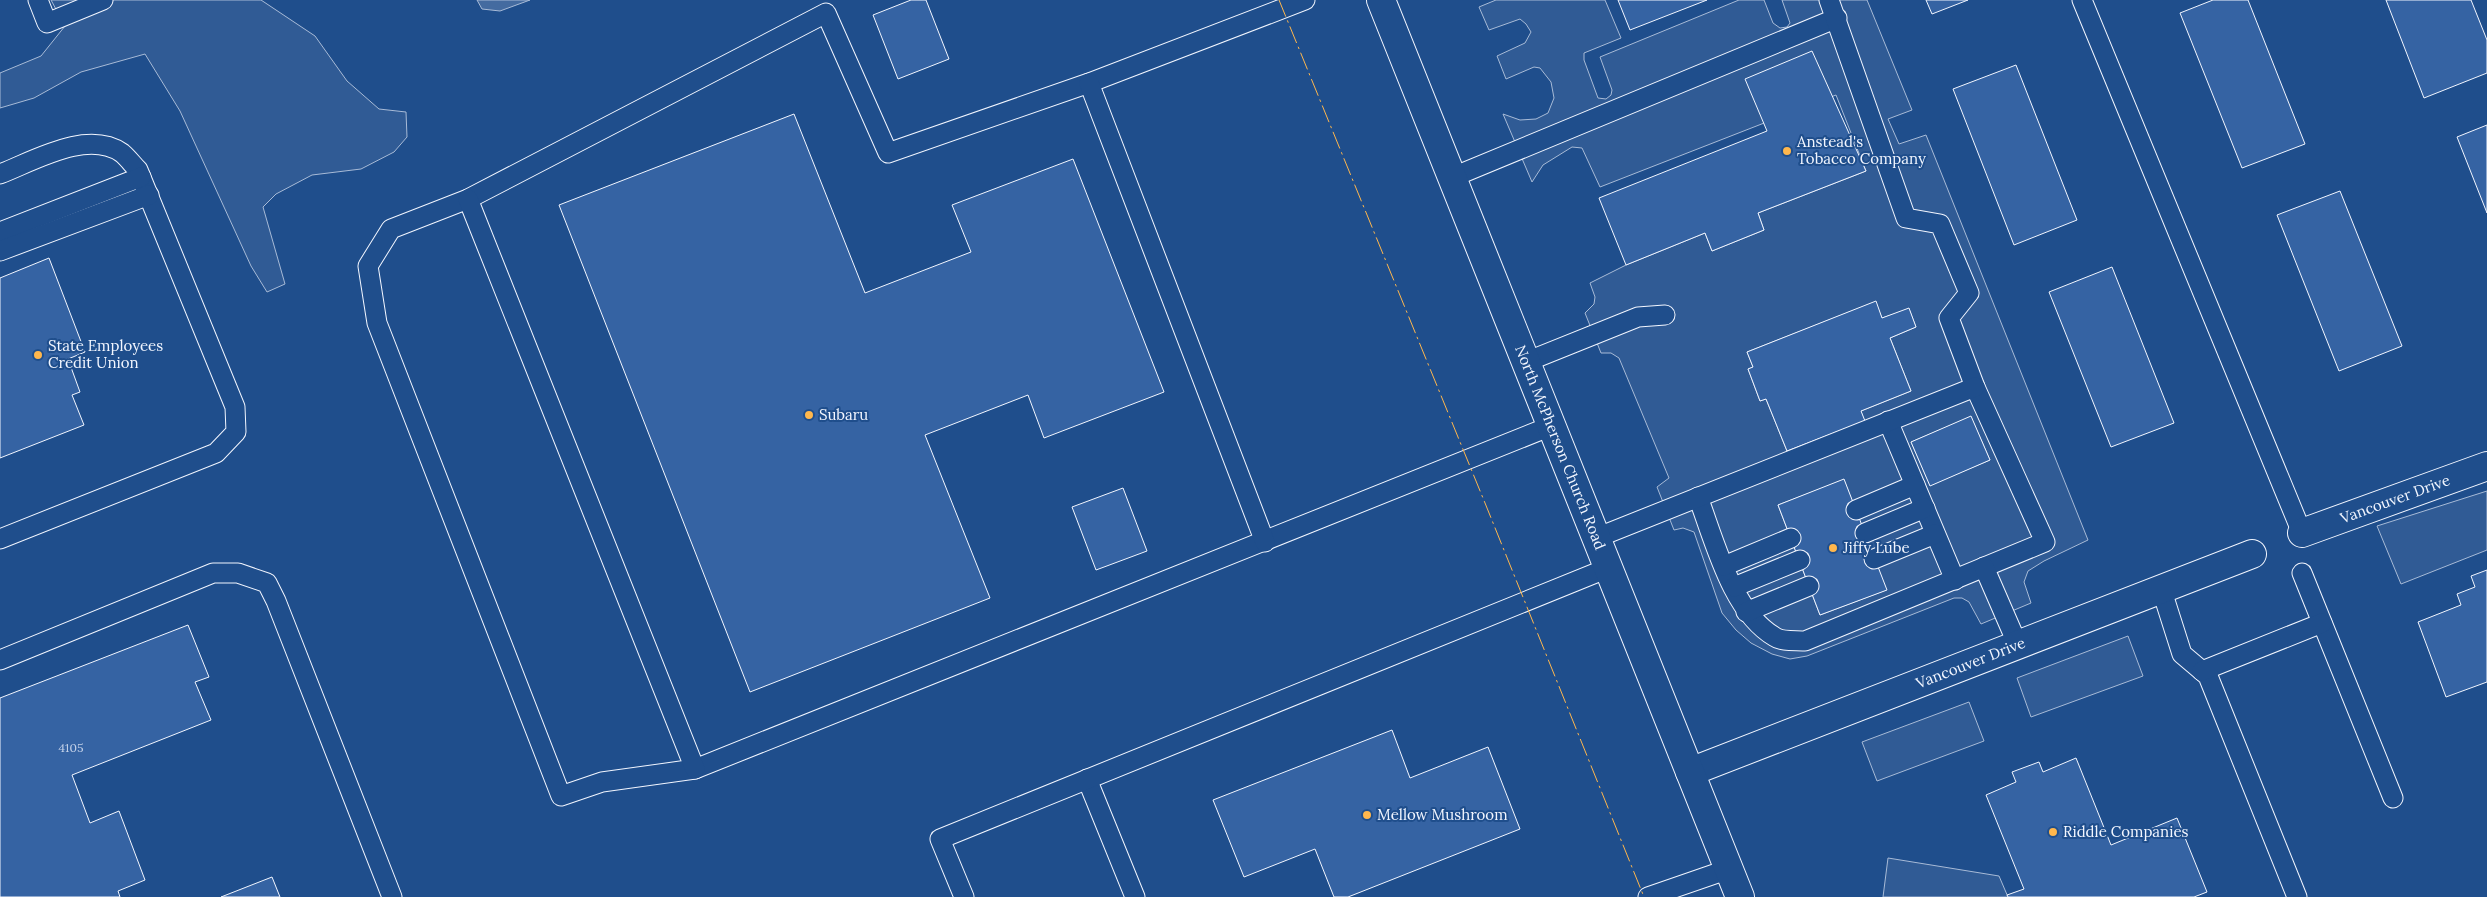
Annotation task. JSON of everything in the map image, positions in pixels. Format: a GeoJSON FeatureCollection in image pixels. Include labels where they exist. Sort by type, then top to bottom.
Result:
{"type":"FeatureCollection","features":[{"type":"Feature","properties":{"kind":"main road","name":"North McPherson Church Road"},"geometry":{"type":"LineString","coordinates":[[1381,0],[1740,897]]}},
{"type":"Feature","properties":{"kind":"main road","name":"Vancouver Drive"},"geometry":{"type":"LineString","coordinates":[[2302,533],[2487,466]]}},
{"type":"Feature","properties":{"kind":"main road","name":"Vancouver Drive"},"geometry":{"type":"LineString","coordinates":[[1690,772],[2017,643],[2252,554]]}},
{"type":"Feature","properties":{"kind":"lane"},"geometry":{"type":"LineString","coordinates":[[38,0],[47,23],[103,0]]}},
{"type":"Feature","properties":{"kind":"lane"},"geometry":{"type":"LineString","coordinates":[[1305,0],[1089,83],[888,153],[826,14],[468,199],[391,229],[368,266],[377,323],[561,796],[602,782],[695,769],[1551,426]]}},
{"type":"Feature","properties":{"kind":"lane"},"geometry":{"type":"LineString","coordinates":[[1698,497],[1724,566],[1746,612],[1776,638],[1805,640],[2046,542],[1975,387],[1949,318],[1969,293],[1940,224],[1906,218],[1837,18],[1829,0]]}},
{"type":"Feature","properties":{"kind":"lane"},"geometry":{"type":"LineString","coordinates":[[2082,0],[2302,533]]}},
{"type":"Feature","properties":{"kind":"lane"},"geometry":{"type":"LineString","coordinates":[[1453,177],[1837,18]]}},
{"type":"Feature","properties":{"kind":"lane"},"geometry":{"type":"LineString","coordinates":[[1089,83],[1265,542]]}},
{"type":"Feature","properties":{"kind":"lane"},"geometry":{"type":"LineString","coordinates":[[0,174],[74,144],[97,144],[122,153],[138,170],[235,406],[236,432],[216,454],[0,539]]}},
{"type":"Feature","properties":{"kind":"lane"},"geometry":{"type":"LineString","coordinates":[[0,232],[141,177]]}},
{"type":"Feature","properties":{"kind":"lane"},"geometry":{"type":"LineString","coordinates":[[0,251],[149,195]]}},
{"type":"Feature","properties":{"kind":"lane"},"geometry":{"type":"LineString","coordinates":[[468,199],[695,769]]}},
{"type":"Feature","properties":{"kind":"lane"},"geometry":{"type":"LineString","coordinates":[[1526,362],[1638,317],[1665,315]]}},
{"type":"Feature","properties":{"kind":"lane"},"geometry":{"type":"LineString","coordinates":[[1596,538],[1975,387]]}},
{"type":"Feature","properties":{"kind":"lane"},"geometry":{"type":"LineString","coordinates":[[1888,421],[1955,580]]}},
{"type":"Feature","properties":{"kind":"lane"},"geometry":{"type":"LineString","coordinates":[[1856,510],[1915,485]]}},
{"type":"Feature","properties":{"kind":"lane"},"geometry":{"type":"LineString","coordinates":[[1865,533],[1924,508]]}},
{"type":"Feature","properties":{"kind":"lane"},"geometry":{"type":"LineString","coordinates":[[1874,559],[1936,534]]}},
{"type":"Feature","properties":{"kind":"lane"},"geometry":{"type":"LineString","coordinates":[[1724,566],[1791,538]]}},
{"type":"Feature","properties":{"kind":"lane"},"geometry":{"type":"LineString","coordinates":[[1734,587],[1800,560]]}},
{"type":"Feature","properties":{"kind":"lane"},"geometry":{"type":"LineString","coordinates":[[1984,567],[2017,643]]}},
{"type":"Feature","properties":{"kind":"lane"},"geometry":{"type":"LineString","coordinates":[[964,897],[940,840],[1608,568]]}},
{"type":"Feature","properties":{"kind":"lane"},"geometry":{"type":"LineString","coordinates":[[0,660],[213,573],[238,573],[267,583],[276,601],[392,897]]}},
{"type":"Feature","properties":{"kind":"lane"},"geometry":{"type":"LineString","coordinates":[[2302,573],[2393,798]]}},
{"type":"Feature","properties":{"kind":"lane"},"geometry":{"type":"LineString","coordinates":[[1746,612],[1809,586]]}},
{"type":"Feature","properties":{"kind":"lane"},"geometry":{"type":"LineString","coordinates":[[2161,588],[2182,654],[2208,676],[2297,897]]}},
{"type":"Feature","properties":{"kind":"lane"},"geometry":{"type":"LineString","coordinates":[[2202,671],[2322,623]]}},
{"type":"Feature","properties":{"kind":"lane"},"geometry":{"type":"LineString","coordinates":[[1087,779],[1135,897]]}},
{"type":"Feature","properties":{"kind":"lane"},"geometry":{"type":"LineString","coordinates":[[1648,897],[1729,869]]}},
{"type":"Feature","properties":{"kind":"shaded area"},"geometry":{"type":"Polygon","coordinates":[[[51,0],[261,0],[315,36],[347,81],[379,109],[406,112],[407,137],[394,152],[361,169],[312,175],[276,194],[263,207],[285,284],[267,292],[251,266],[180,111],[145,54],[81,72],[34,98],[0,108],[0,73],[41,56],[65,26],[51,0]]]}},
{"type":"Feature","properties":{"kind":"shaded area"},"geometry":{"type":"Polygon","coordinates":[[[477,0],[530,0],[500,11],[482,9],[477,0]]]}},
{"type":"Feature","properties":{"kind":"shaded area"},"geometry":{"type":"Polygon","coordinates":[[[1496,0],[1605,0],[1621,38],[1584,53],[1584,60],[1598,98],[1606,99],[1611,95],[1612,90],[1600,57],[1739,0],[1764,0],[1773,23],[1780,28],[1787,27],[1790,23],[1782,0],[1867,0],[1912,110],[1888,119],[1899,144],[1926,135],[2088,540],[2044,561],[2028,571],[2024,582],[2031,603],[1981,624],[1969,602],[1962,598],[1954,598],[1807,656],[1790,659],[1772,654],[1751,643],[1736,630],[1722,613],[1694,532],[1683,528],[1674,530],[1657,487],[1669,478],[1619,358],[1611,353],[1601,353],[1585,313],[1594,304],[1595,297],[1590,283],[1626,265],[1705,233],[1712,251],[1764,230],[1758,213],[1866,171],[1836,95],[1600,187],[1582,148],[1572,147],[1543,165],[1532,182],[1503,114],[1520,120],[1536,119],[1548,113],[1554,98],[1551,82],[1540,68],[1534,67],[1506,79],[1497,56],[1525,43],[1531,32],[1520,19],[1489,30],[1479,7],[1496,0]],[[1875,302],[1747,352],[1753,367],[1748,369],[1760,401],[1766,399],[1787,451],[1864,421],[1861,411],[1911,391],[1890,338],[1916,327],[1909,309],[1882,318],[1875,302]],[[1971,417],[1911,442],[1930,485],[1990,460],[1971,417]],[[1844,480],[1778,505],[1820,615],[1886,590],[1844,480]]]}},
{"type":"Feature","properties":{"kind":"shaded area"},"geometry":{"type":"Polygon","coordinates":[[[2487,491],[2487,550],[2401,584],[2377,526],[2487,491]]]}},
{"type":"Feature","properties":{"kind":"shaded area"},"geometry":{"type":"Polygon","coordinates":[[[2128,636],[2143,676],[2031,717],[2017,678],[2128,636]]]}},
{"type":"Feature","properties":{"kind":"shaded area"},"geometry":{"type":"Polygon","coordinates":[[[1969,702],[1984,741],[1877,781],[1862,742],[1969,702]]]}},
{"type":"Feature","properties":{"kind":"shaded area"},"geometry":{"type":"Polygon","coordinates":[[[1888,858],[1999,876],[2008,897],[1883,897],[1888,858]]]}},
{"type":"Feature","properties":{"kind":"building"},"geometry":{"type":"Polygon","coordinates":[[[911,0],[926,0],[949,59],[898,79],[873,15],[911,0]]]}},
{"type":"Feature","properties":{"kind":"building"},"geometry":{"type":"Polygon","coordinates":[[[1618,0],[1707,0],[1630,30],[1618,0]]]}},
{"type":"Feature","properties":{"kind":"building"},"geometry":{"type":"Polygon","coordinates":[[[1926,0],[1968,0],[1932,14],[1926,0]]]}},
{"type":"Feature","properties":{"kind":"building"},"geometry":{"type":"Polygon","coordinates":[[[2213,0],[2248,0],[2305,144],[2242,168],[2180,13],[2213,0]]]}},
{"type":"Feature","properties":{"kind":"building"},"geometry":{"type":"Polygon","coordinates":[[[2386,0],[2471,0],[2487,40],[2487,73],[2424,98],[2386,0]]]}},
{"type":"Feature","properties":{"kind":"building","name":"Anstead's Tobacco Company"},"geometry":{"type":"Polygon","coordinates":[[[1812,51],[1866,171],[1758,213],[1764,230],[1712,251],[1705,233],[1626,265],[1599,198],[1767,131],[1745,79],[1812,51]]]}},
{"type":"Feature","properties":{"kind":"building"},"geometry":{"type":"Polygon","coordinates":[[[2016,65],[2077,220],[2014,245],[1953,89],[2016,65]]]}},
{"type":"Feature","properties":{"kind":"building","name":"Subaru"},"geometry":{"type":"Polygon","coordinates":[[[794,114],[865,293],[971,252],[952,205],[1073,159],[1164,392],[1044,438],[1028,395],[925,435],[990,598],[750,692],[559,205],[794,114]]]}},
{"type":"Feature","properties":{"kind":"building"},"geometry":{"type":"Polygon","coordinates":[[[2487,125],[2487,213],[2457,137],[2487,125]]]}},
{"type":"Feature","properties":{"kind":"building"},"geometry":{"type":"Polygon","coordinates":[[[2340,191],[2402,346],[2339,371],[2277,215],[2340,191]]]}},
{"type":"Feature","properties":{"kind":"building","name":"State Employees Credit Union"},"geometry":{"type":"Polygon","coordinates":[[[49,258],[85,352],[68,359],[80,392],[72,395],[84,425],[0,458],[0,278],[49,258]]]}},
{"type":"Feature","properties":{"kind":"building"},"geometry":{"type":"Polygon","coordinates":[[[2112,267],[2174,423],[2111,447],[2049,292],[2112,267]]]}},
{"type":"Feature","properties":{"kind":"building"},"geometry":{"type":"Polygon","coordinates":[[[1876,301],[1882,318],[1909,308],[1916,327],[1890,338],[1911,391],[1861,411],[1865,421],[1787,451],[1766,399],[1760,401],[1748,369],[1753,367],[1747,352],[1876,301]]]}},
{"type":"Feature","properties":{"kind":"building"},"geometry":{"type":"Polygon","coordinates":[[[1971,416],[1990,460],[1930,486],[1911,442],[1971,416]]]}},
{"type":"Feature","properties":{"kind":"building","name":"Jiffy Lube"},"geometry":{"type":"Polygon","coordinates":[[[1844,479],[1887,590],[1820,615],[1778,505],[1844,479]]]}},
{"type":"Feature","properties":{"kind":"building"},"geometry":{"type":"Polygon","coordinates":[[[1123,488],[1147,551],[1096,570],[1072,507],[1123,488]]]}},
{"type":"Feature","properties":{"kind":"building"},"geometry":{"type":"Polygon","coordinates":[[[2487,570],[2487,682],[2446,697],[2418,622],[2461,605],[2457,594],[2475,587],[2471,576],[2487,570]]]}},
{"type":"Feature","properties":{"kind":"building"},"geometry":{"type":"Polygon","coordinates":[[[188,625],[209,677],[195,682],[211,720],[72,775],[90,823],[119,811],[145,880],[118,891],[120,897],[0,897],[0,698],[188,625]]]}},
{"type":"Feature","properties":{"kind":"building","name":"Mellow Mushroom"},"geometry":{"type":"Polygon","coordinates":[[[1392,730],[1410,778],[1488,747],[1520,829],[1348,897],[1334,897],[1315,849],[1244,877],[1213,800],[1392,730]]]}},
{"type":"Feature","properties":{"kind":"building","name":"Riddle Companies"},"geometry":{"type":"Polygon","coordinates":[[[2076,758],[2111,845],[2177,818],[2207,892],[2194,897],[2008,897],[2007,895],[2024,889],[1986,795],[2016,782],[2012,772],[2039,762],[2043,772],[2076,758]]]}},
{"type":"Feature","properties":{"kind":"building"},"geometry":{"type":"Polygon","coordinates":[[[272,877],[280,897],[221,897],[272,877]]]}},
{"type":"Feature","properties":{"kind":"power"},"geometry":{"type":"LineString","coordinates":[[1279,0],[1644,897]]}},
{"type":"Feature","properties":{"kind":"place","name":"Anstead's Tobacco Company"},"geometry":{"type":"Point","coordinates":[1787,151]}},
{"type":"Feature","properties":{"kind":"place","name":"State Employees Credit Union"},"geometry":{"type":"Point","coordinates":[38,355]}},
{"type":"Feature","properties":{"kind":"place","name":"Subaru"},"geometry":{"type":"Point","coordinates":[809,415]}},
{"type":"Feature","properties":{"kind":"place","name":"Jiffy Lube"},"geometry":{"type":"Point","coordinates":[1833,548]}},
{"type":"Feature","properties":{"kind":"place","name":"Mellow Mushroom"},"geometry":{"type":"Point","coordinates":[1367,815]}},
{"type":"Feature","properties":{"kind":"place","name":"Riddle Companies"},"geometry":{"type":"Point","coordinates":[2053,832]}}]}
